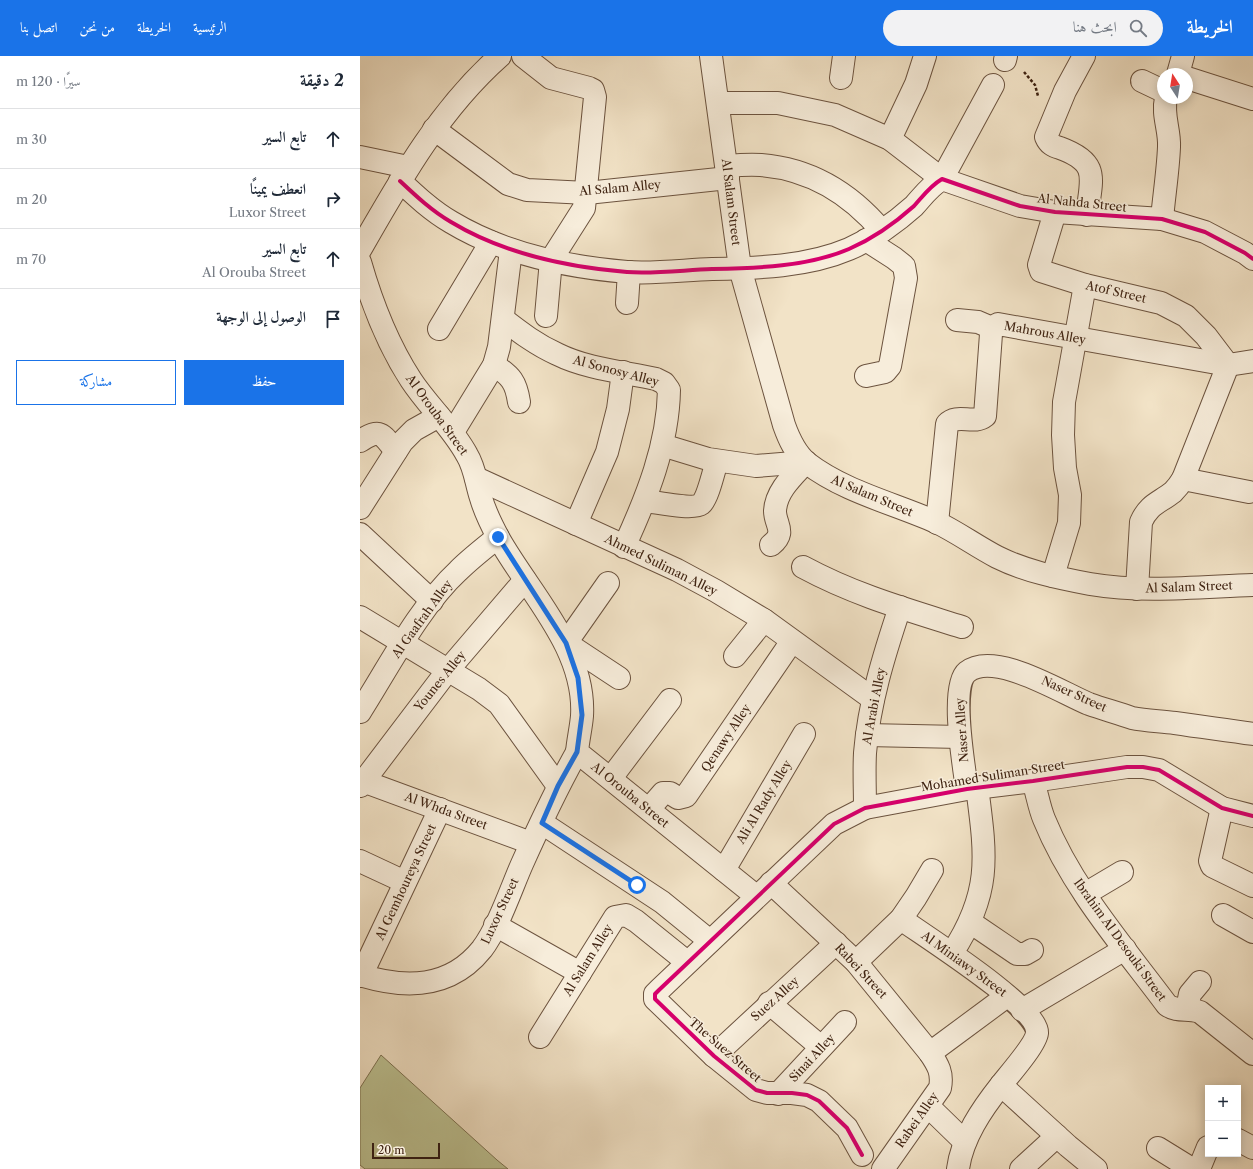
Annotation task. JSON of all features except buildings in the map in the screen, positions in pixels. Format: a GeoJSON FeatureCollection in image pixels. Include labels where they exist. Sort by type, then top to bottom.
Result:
{"type":"FeatureCollection","features":[{"type":"Feature","properties":{"kind":"street"},"geometry":{"type":"LineString","coordinates":[[360,250],[404,174],[434,129],[483,71],[500,56]]}},
{"type":"Feature","properties":{"kind":"street"},"geometry":{"type":"LineString","coordinates":[[523,56],[551,78],[590,88],[595,93],[587,193],[584,208],[577,222],[551,260],[546,316]]}},
{"type":"Feature","properties":{"kind":"street","name":"Al Salam Street"},"geometry":{"type":"LineString","coordinates":[[711,56],[740,268],[790,443],[806,462],[826,476],[850,488],[937,523],[998,557],[1023,568],[1091,584],[1137,589],[1253,585]]}},
{"type":"Feature","properties":{"kind":"street"},"geometry":{"type":"LineString","coordinates":[[841,78],[844,56]]}},
{"type":"Feature","properties":{"kind":"street"},"geometry":{"type":"LineString","coordinates":[[890,139],[913,90],[925,56]]}},
{"type":"Feature","properties":{"kind":"street"},"geometry":{"type":"LineString","coordinates":[[1084,56],[1065,91],[1046,137],[1052,145],[1082,158],[1089,167],[1091,178],[1087,215]]}},
{"type":"Feature","properties":{"kind":"street"},"geometry":{"type":"LineString","coordinates":[[1180,68],[1183,56]]}},
{"type":"Feature","properties":{"kind":"street"},"geometry":{"type":"LineString","coordinates":[[1193,80],[1253,99]]}},
{"type":"Feature","properties":{"kind":"street"},"geometry":{"type":"LineString","coordinates":[[1142,81],[1157,88]]}},
{"type":"Feature","properties":{"kind":"street"},"geometry":{"type":"LineString","coordinates":[[360,158],[404,174],[423,203],[450,222],[511,250],[569,265],[629,272],[740,268],[815,261],[850,249],[874,236],[914,206],[934,184],[942,179],[993,84]]}},
{"type":"Feature","properties":{"kind":"street","name":"Al Nahda Street"},"geometry":{"type":"LineString","coordinates":[[718,103],[778,103],[836,115],[890,139],[942,179],[1020,206],[1055,212],[1087,215],[1162,219],[1205,232],[1245,253],[1253,259]]}},
{"type":"Feature","properties":{"kind":"street"},"geometry":{"type":"LineString","coordinates":[[1162,219],[1169,146],[1164,110],[1165,104]]}},
{"type":"Feature","properties":{"kind":"street","name":"Al Salam Alley"},"geometry":{"type":"LineString","coordinates":[[434,129],[508,184],[527,190],[587,193],[727,172],[760,165],[792,170],[823,181],[851,199],[866,212],[874,236],[894,258],[904,266],[906,278],[890,366],[885,372],[866,376]]}},
{"type":"Feature","properties":{"kind":"street","name":"Atof Street"},"geometry":{"type":"LineString","coordinates":[[1055,212],[1039,268],[1044,273],[1084,285],[1161,303],[1186,316],[1206,336],[1228,365]]}},
{"type":"Feature","properties":{"kind":"street"},"geometry":{"type":"LineString","coordinates":[[439,329],[491,242]]}},
{"type":"Feature","properties":{"kind":"street"},"geometry":{"type":"LineString","coordinates":[[360,508],[396,452],[414,430],[446,424],[494,365],[499,347],[511,250]]}},
{"type":"Feature","properties":{"kind":"street","name":"Al Orouba Street"},"geometry":{"type":"LineString","coordinates":[[360,262],[371,301],[388,342],[411,381],[446,424],[468,456],[481,497],[498,537],[566,643],[578,678],[582,708],[577,752],[724,870],[764,889]]}},
{"type":"Feature","properties":{"kind":"street"},"geometry":{"type":"LineString","coordinates":[[627,304],[629,272]]}},
{"type":"Feature","properties":{"kind":"street"},"geometry":{"type":"LineString","coordinates":[[1053,576],[1070,523],[1070,495],[1065,468],[1063,435],[1064,402],[1084,285]]}},
{"type":"Feature","properties":{"kind":"street","name":"Al Sonosy Alley"},"geometry":{"type":"LineString","coordinates":[[503,319],[529,340],[559,355],[590,365],[656,379],[664,383],[669,390],[662,445],[645,501],[624,547]]}},
{"type":"Feature","properties":{"kind":"street"},"geometry":{"type":"LineString","coordinates":[[957,320],[978,322],[992,328]]}},
{"type":"Feature","properties":{"kind":"street","name":"Mahrous Alley"},"geometry":{"type":"LineString","coordinates":[[937,523],[947,424],[956,419],[978,419],[985,416],[992,328],[998,324],[1228,365],[1253,361]]}},
{"type":"Feature","properties":{"kind":"street"},"geometry":{"type":"LineString","coordinates":[[494,365],[508,373],[516,387],[519,402]]}},
{"type":"Feature","properties":{"kind":"street"},"geometry":{"type":"LineString","coordinates":[[1137,589],[1141,522],[1149,508],[1174,491],[1183,480],[1228,365]]}},
{"type":"Feature","properties":{"kind":"street"},"geometry":{"type":"LineString","coordinates":[[576,524],[607,452],[618,409],[623,372]]}},
{"type":"Feature","properties":{"kind":"street"},"geometry":{"type":"LineString","coordinates":[[360,441],[371,433],[378,434],[385,438],[396,452]]}},
{"type":"Feature","properties":{"kind":"street"},"geometry":{"type":"LineString","coordinates":[[662,445],[717,461],[756,466],[806,462]]}},
{"type":"Feature","properties":{"kind":"street"},"geometry":{"type":"LineString","coordinates":[[645,501],[692,506],[700,504],[705,498],[717,461]]}},
{"type":"Feature","properties":{"kind":"street"},"geometry":{"type":"LineString","coordinates":[[771,545],[780,534],[780,525],[775,513],[781,491],[806,462]]}},
{"type":"Feature","properties":{"kind":"street","name":"Ahmed Suliman Alley"},"geometry":{"type":"LineString","coordinates":[[476,478],[677,570],[764,620],[873,699]]}},
{"type":"Feature","properties":{"kind":"street"},"geometry":{"type":"LineString","coordinates":[[1183,480],[1249,492]]}},
{"type":"Feature","properties":{"kind":"street","name":"Al Gaafrah Alley"},"geometry":{"type":"LineString","coordinates":[[360,712],[403,642],[432,601],[457,571],[498,537]]}},
{"type":"Feature","properties":{"kind":"street"},"geometry":{"type":"LineString","coordinates":[[363,541],[432,601]]}},
{"type":"Feature","properties":{"kind":"street"},"geometry":{"type":"LineString","coordinates":[[802,566],[830,582],[867,597],[962,627]]}},
{"type":"Feature","properties":{"kind":"street","name":"Younes Alley"},"geometry":{"type":"LineString","coordinates":[[361,782],[448,670],[525,580]]}},
{"type":"Feature","properties":{"kind":"street"},"geometry":{"type":"LineString","coordinates":[[608,583],[566,643],[619,678]]}},
{"type":"Feature","properties":{"kind":"street","name":"Al Arabi Alley"},"geometry":{"type":"LineString","coordinates":[[865,808],[865,754],[873,699],[884,653],[900,608]]}},
{"type":"Feature","properties":{"kind":"street"},"geometry":{"type":"LineString","coordinates":[[360,617],[479,688],[498,704],[558,786]]}},
{"type":"Feature","properties":{"kind":"street"},"geometry":{"type":"LineString","coordinates":[[735,656],[764,620]]}},
{"type":"Feature","properties":{"kind":"street","name":"Qenawy Alley"},"geometry":{"type":"LineString","coordinates":[[649,809],[663,793],[670,793],[678,798],[686,796],[792,641]]}},
{"type":"Feature","properties":{"kind":"street","name":"Naser Street"},"geometry":{"type":"LineString","coordinates":[[967,672],[977,668],[1002,668],[1035,678],[1088,703],[1134,718],[1253,734]]}},
{"type":"Feature","properties":{"kind":"street","name":"Naser Alley"},"geometry":{"type":"LineString","coordinates":[[952,953],[970,922],[977,904],[983,875],[984,845],[960,738],[959,690],[962,679],[967,672]]}},
{"type":"Feature","properties":{"kind":"street"},"geometry":{"type":"LineString","coordinates":[[611,778],[670,700]]}},
{"type":"Feature","properties":{"kind":"street","name":"Ali Al Rady Alley"},"geometry":{"type":"LineString","coordinates":[[724,870],[804,734]]}},
{"type":"Feature","properties":{"kind":"street"},"geometry":{"type":"LineString","coordinates":[[867,735],[960,738]]}},
{"type":"Feature","properties":{"kind":"street","name":"Luxor Street"},"geometry":{"type":"LineString","coordinates":[[360,975],[386,982],[407,985],[428,983],[449,976],[467,964],[482,948],[495,925],[558,786],[577,752]]}},
{"type":"Feature","properties":{"kind":"street","name":"Mohamed Suliman Street"},"geometry":{"type":"LineString","coordinates":[[687,962],[834,824],[865,808],[972,788],[1033,781],[1105,769],[1143,767],[1159,770],[1222,808],[1253,816]]}},
{"type":"Feature","properties":{"kind":"street","name":"Ibrahim Al Desouki Street"},"geometry":{"type":"LineString","coordinates":[[1033,781],[1044,818],[1060,852],[1085,894],[1167,1004],[1173,1009],[1180,1011],[1188,1009],[1200,1012],[1253,1054]]}},
{"type":"Feature","properties":{"kind":"street","name":"Al Whda Street"},"geometry":{"type":"LineString","coordinates":[[361,782],[440,809],[531,843]]}},
{"type":"Feature","properties":{"kind":"street"},"geometry":{"type":"LineString","coordinates":[[1222,808],[1210,861],[1212,866],[1253,886]]}},
{"type":"Feature","properties":{"kind":"street","name":"Al Gemhoureya Street"},"geometry":{"type":"LineString","coordinates":[[360,975],[440,809]]}},
{"type":"Feature","properties":{"kind":"street"},"geometry":{"type":"LineString","coordinates":[[542,823],[662,902],[710,940]]}},
{"type":"Feature","properties":{"kind":"street"},"geometry":{"type":"LineString","coordinates":[[360,861],[405,882]]}},
{"type":"Feature","properties":{"kind":"street"},"geometry":{"type":"LineString","coordinates":[[856,962],[901,919],[932,870]]}},
{"type":"Feature","properties":{"kind":"street"},"geometry":{"type":"LineString","coordinates":[[1085,894],[1122,872]]}},
{"type":"Feature","properties":{"kind":"street","name":"Rabei Street"},"geometry":{"type":"LineString","coordinates":[[764,889],[836,943],[856,962],[935,1061]]}},
{"type":"Feature","properties":{"kind":"street","name":"Al Salam Alley"},"geometry":{"type":"LineString","coordinates":[[540,1037],[615,917],[626,915],[636,921],[687,962]]}},
{"type":"Feature","properties":{"kind":"street"},"geometry":{"type":"LineString","coordinates":[[1223,915],[1253,932]]}},
{"type":"Feature","properties":{"kind":"street","name":"Al Miniawy Street"},"geometry":{"type":"LineString","coordinates":[[901,919],[952,953],[1015,1003],[1035,1022],[1037,1032],[1034,1042],[986,1104],[965,1142],[960,1154],[958,1169]]}},
{"type":"Feature","properties":{"kind":"street"},"geometry":{"type":"LineString","coordinates":[[970,922],[1017,954],[1025,954],[1032,950]]}},
{"type":"Feature","properties":{"kind":"street"},"geometry":{"type":"LineString","coordinates":[[495,925],[580,973]]}},
{"type":"Feature","properties":{"kind":"street","name":"Suez Alley"},"geometry":{"type":"LineString","coordinates":[[714,1056],[769,1003],[836,943]]}},
{"type":"Feature","properties":{"kind":"street"},"geometry":{"type":"LineString","coordinates":[[935,1061],[1015,1003],[1125,949]]}},
{"type":"Feature","properties":{"kind":"street","name":"The Suez Street"},"geometry":{"type":"LineString","coordinates":[[687,962],[655,994],[655,999],[714,1056],[756,1090],[778,1094],[792,1093],[807,1095],[819,1101],[847,1128],[862,1155]]}},
{"type":"Feature","properties":{"kind":"street"},"geometry":{"type":"LineString","coordinates":[[1188,1009],[1190,994],[1200,982]]}},
{"type":"Feature","properties":{"kind":"street"},"geometry":{"type":"LineString","coordinates":[[769,1003],[821,1048]]}},
{"type":"Feature","properties":{"kind":"street","name":"Sinai Alley"},"geometry":{"type":"LineString","coordinates":[[778,1094],[845,1022]]}},
{"type":"Feature","properties":{"kind":"street","name":"Rabei Alley"},"geometry":{"type":"LineString","coordinates":[[883,1169],[940,1088],[942,1078],[935,1061]]}},
{"type":"Feature","properties":{"kind":"street"},"geometry":{"type":"LineString","coordinates":[[1001,1085],[1096,1169]]}},
{"type":"Feature","properties":{"kind":"street"},"geometry":{"type":"LineString","coordinates":[[928,1106],[965,1142]]}},
{"type":"Feature","properties":{"kind":"street"},"geometry":{"type":"LineString","coordinates":[[1021,1169],[1057,1136]]}},
{"type":"Feature","properties":{"kind":"street"},"geometry":{"type":"LineString","coordinates":[[1241,1142],[1253,1148]]}},
{"type":"Feature","properties":{"kind":"street"},"geometry":{"type":"LineString","coordinates":[[1158,1148],[1198,1169],[1205,1154]]}},
{"type":"Feature","properties":{"kind":"path"},"geometry":{"type":"LineString","coordinates":[[1006,58],[1020,67],[1035,85],[1039,100]]}},
{"type":"Feature","properties":{"kind":"green space"},"geometry":{"type":"Polygon","coordinates":[[[381,1055],[508,1169],[365,1169],[360,1165],[360,1088],[381,1055]]]}},
{"type":"Feature","properties":{"kind":"cycle path"},"geometry":{"type":"LineString","coordinates":[[400,181],[424,203],[444,218],[492,243],[536,257],[581,267],[604,270],[659,272],[764,267],[816,260],[858,245],[883,230],[914,206],[930,188],[942,179],[1020,206],[1055,212],[1162,219],[1205,232],[1245,253],[1253,259]]}},
{"type":"Feature","properties":{"kind":"cycle path"},"geometry":{"type":"LineString","coordinates":[[862,1155],[847,1128],[819,1101],[807,1095],[792,1093],[767,1093],[756,1090],[714,1056],[655,999],[655,994],[659,990],[834,824],[865,808],[967,789],[1127,767],[1143,767],[1159,770],[1222,808],[1253,816]]}},
{"type":"Feature","properties":{"kind":"route"},"geometry":{"type":"LineString","coordinates":[[498,537],[510,559],[566,643],[578,678],[582,715],[577,752],[558,786],[542,823],[637,885]]}}]}
